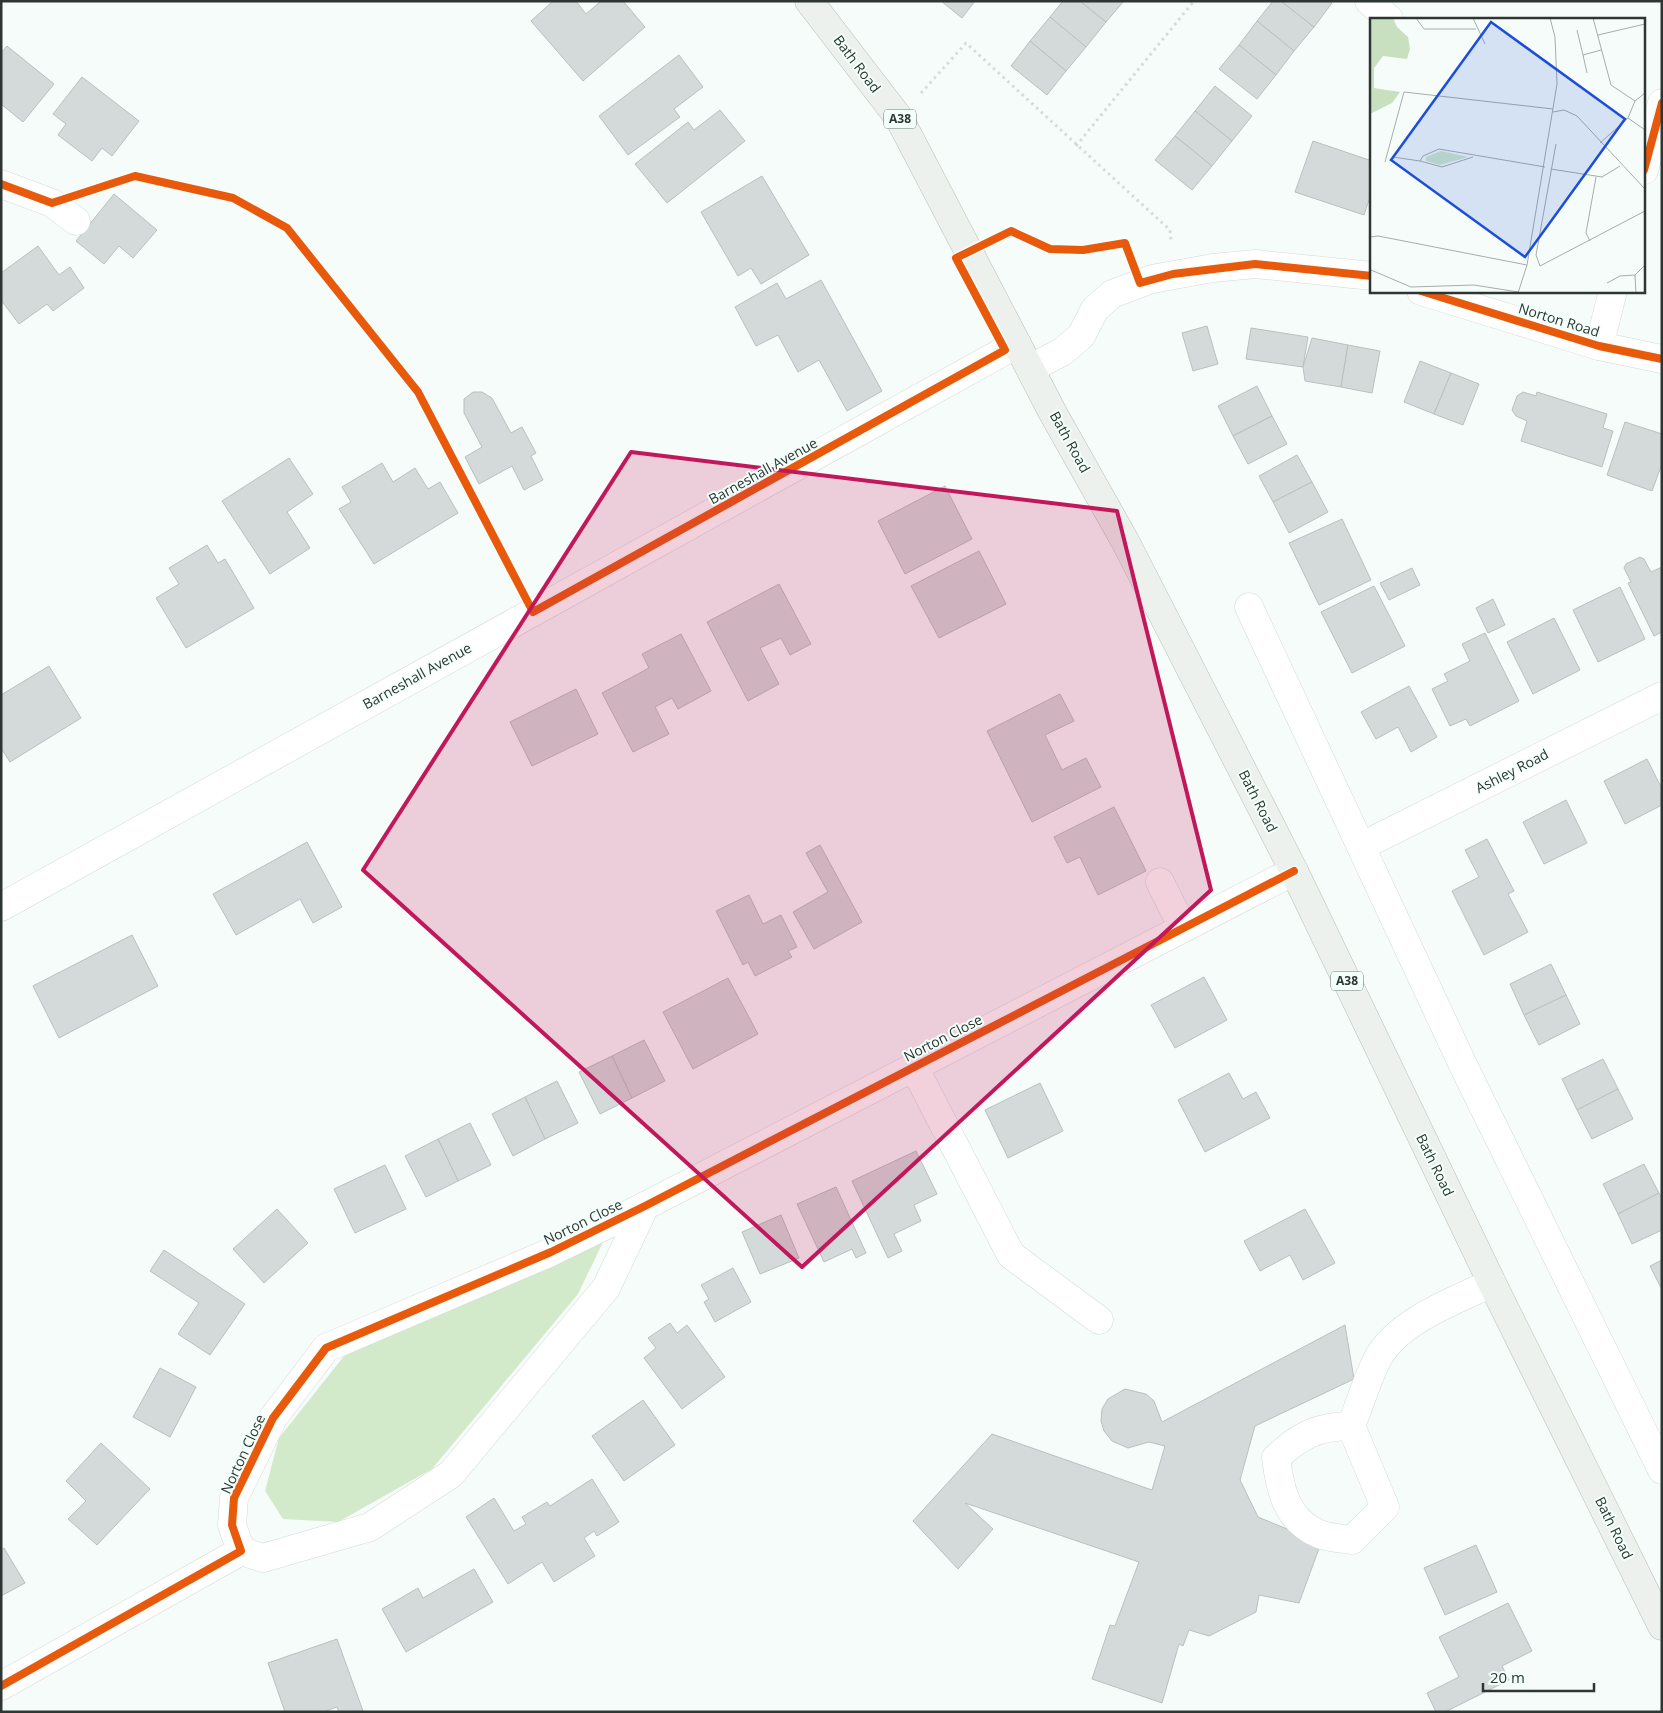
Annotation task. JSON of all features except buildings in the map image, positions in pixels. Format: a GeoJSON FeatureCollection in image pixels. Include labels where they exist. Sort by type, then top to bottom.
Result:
{"type":"FeatureCollection","features":[{"type":"Feature","properties":{"kind":"main road","name":"Bath Road"},"geometry":{"type":"LineString","coordinates":[[809,1],[899,118],[1054,415],[1125,541],[1294,871],[1492,1283],[1662,1626]]}},
{"type":"Feature","properties":{"kind":"street"},"geometry":{"type":"LineString","coordinates":[[1369,1],[1388,18]]}},
{"type":"Feature","properties":{"kind":"street"},"geometry":{"type":"LineString","coordinates":[[1646,163],[1662,103]]}},
{"type":"Feature","properties":{"kind":"street"},"geometry":{"type":"LineString","coordinates":[[1,184],[52,203],[76,221]]}},
{"type":"Feature","properties":{"kind":"street"},"geometry":{"type":"LineString","coordinates":[[1031,368],[1062,352],[1081,336],[1095,309],[1112,294],[1173,274],[1255,264],[1370,276]]}},
{"type":"Feature","properties":{"kind":"street","name":"Norton Road"},"geometry":{"type":"LineString","coordinates":[[1424,292],[1599,346],[1662,359]]}},
{"type":"Feature","properties":{"kind":"street"},"geometry":{"type":"LineString","coordinates":[[1599,346],[1613,292]]}},
{"type":"Feature","properties":{"kind":"street","name":"Barneshall Avenue"},"geometry":{"type":"LineString","coordinates":[[1,907],[1017,344]]}},
{"type":"Feature","properties":{"kind":"street"},"geometry":{"type":"LineString","coordinates":[[1249,608],[1463,1065],[1662,1470]]}},
{"type":"Feature","properties":{"kind":"street","name":"Ashley Road"},"geometry":{"type":"LineString","coordinates":[[1362,846],[1662,696]]}},
{"type":"Feature","properties":{"kind":"street","name":"Norton Close"},"geometry":{"type":"LineString","coordinates":[[645,1206],[606,1288],[451,1474],[370,1527],[263,1558],[241,1551],[232,1525],[234,1498],[273,1418],[326,1348],[551,1252],[645,1206],[1294,871]]}},
{"type":"Feature","properties":{"kind":"street"},"geometry":{"type":"LineString","coordinates":[[1160,882],[1183,928]]}},
{"type":"Feature","properties":{"kind":"street"},"geometry":{"type":"LineString","coordinates":[[914,1067],[1010,1256],[1099,1320]]}},
{"type":"Feature","properties":{"kind":"street"},"geometry":{"type":"LineString","coordinates":[[1351,1426],[1328,1426],[1293,1442],[1276,1458],[1279,1486],[1290,1513],[1317,1534],[1352,1540],[1385,1507],[1351,1426],[1379,1357],[1406,1327],[1440,1307],[1492,1283]]}},
{"type":"Feature","properties":{"kind":"street"},"geometry":{"type":"LineString","coordinates":[[1,1686],[241,1551]]}},
{"type":"Feature","properties":{"kind":"path"},"geometry":{"type":"LineString","coordinates":[[1076,146],[1194,1]]}},
{"type":"Feature","properties":{"kind":"path"},"geometry":{"type":"LineString","coordinates":[[899,118],[966,43],[1076,146],[1170,230],[1173,274]]}},
{"type":"Feature","properties":{"kind":"highlighted area"},"geometry":{"type":"Polygon","coordinates":[[[631,452],[1117,511],[1211,890],[802,1267],[363,870],[631,452]]]}},
{"type":"Feature","properties":{"kind":"green space"},"geometry":{"type":"Polygon","coordinates":[[[604,1240],[578,1294],[432,1469],[338,1522],[283,1519],[265,1491],[279,1438],[348,1351],[604,1240]]]}},
{"type":"Feature","properties":{"kind":"cycle path"},"geometry":{"type":"LineString","coordinates":[[1646,163],[1662,103]]}},
{"type":"Feature","properties":{"kind":"cycle path"},"geometry":{"type":"LineString","coordinates":[[1,184],[52,203],[135,176],[233,198],[287,228],[418,392],[533,612],[1005,350],[956,258],[1011,231],[1050,249],[1083,250],[1125,243],[1140,283],[1173,274],[1255,264],[1370,276]]}},
{"type":"Feature","properties":{"kind":"cycle path"},"geometry":{"type":"LineString","coordinates":[[1424,292],[1599,346],[1662,359]]}},
{"type":"Feature","properties":{"kind":"cycle path"},"geometry":{"type":"LineString","coordinates":[[1,1686],[241,1551],[232,1525],[234,1498],[273,1418],[326,1348],[551,1252],[645,1206],[1294,871]]}}]}
